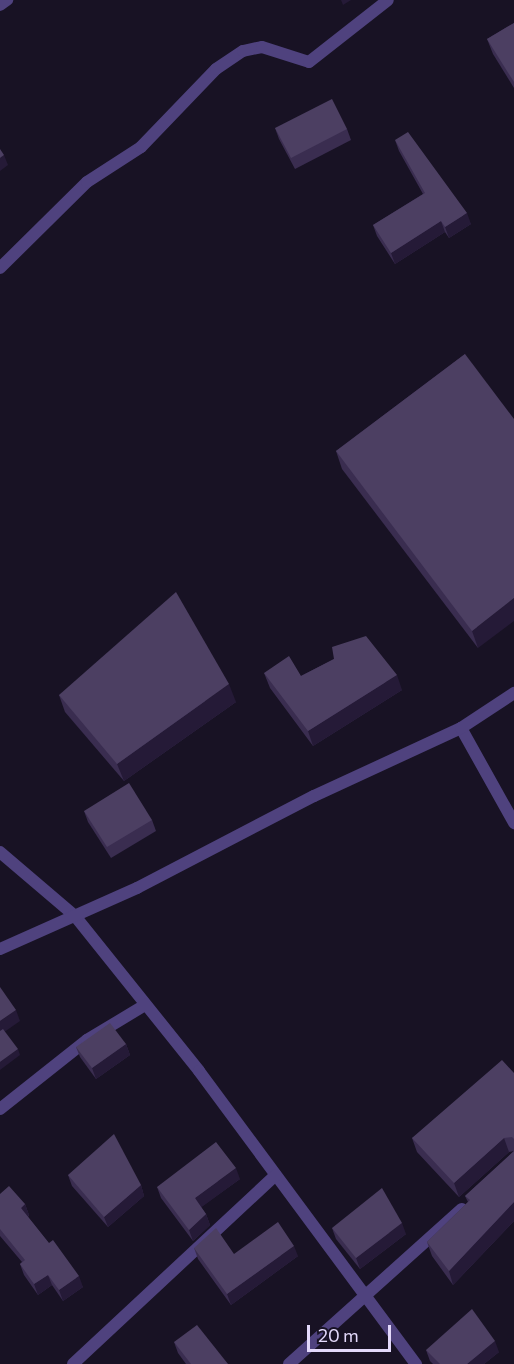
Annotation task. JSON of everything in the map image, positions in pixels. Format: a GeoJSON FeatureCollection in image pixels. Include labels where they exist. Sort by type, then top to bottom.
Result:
{"type":"FeatureCollection","features":[{"type":"Feature","properties":{"kind":"street"},"geometry":{"type":"LineString","coordinates":[[0,5],[7,0]]}},
{"type":"Feature","properties":{"kind":"street"},"geometry":{"type":"LineString","coordinates":[[0,268],[87,182],[141,147],[216,69],[243,51],[261,47],[309,62],[388,0]]}},
{"type":"Feature","properties":{"kind":"street"},"geometry":{"type":"LineString","coordinates":[[0,949],[461,728],[514,693]]}},
{"type":"Feature","properties":{"kind":"street"},"geometry":{"type":"LineString","coordinates":[[461,728],[514,823]]}},
{"type":"Feature","properties":{"kind":"street"},"geometry":{"type":"LineString","coordinates":[[0,852],[75,915],[276,1175],[416,1364]]}},
{"type":"Feature","properties":{"kind":"street"},"geometry":{"type":"LineString","coordinates":[[0,862],[14,864]]}},
{"type":"Feature","properties":{"kind":"street"},"geometry":{"type":"LineString","coordinates":[[0,1109],[87,1040],[145,1005]]}},
{"type":"Feature","properties":{"kind":"street"},"geometry":{"type":"LineString","coordinates":[[73,1364],[276,1175]]}},
{"type":"Feature","properties":{"kind":"street"},"geometry":{"type":"LineString","coordinates":[[289,1364],[469,1202]]}},
{"type":"Feature","properties":{"kind":"building"},"geometry":{"type":"Polygon","coordinates":[[[514,23],[514,82],[487,39],[514,23]]]}},
{"type":"Feature","properties":{"kind":"building"},"geometry":{"type":"Polygon","coordinates":[[[332,99],[347,129],[291,158],[275,128],[332,99]]]}},
{"type":"Feature","properties":{"kind":"building"},"geometry":{"type":"Polygon","coordinates":[[[408,132],[467,213],[445,227],[441,221],[391,253],[373,225],[425,193],[395,140],[408,132]]]}},
{"type":"Feature","properties":{"kind":"building"},"geometry":{"type":"Polygon","coordinates":[[[465,354],[514,419],[514,598],[472,631],[336,451],[465,354]]]}},
{"type":"Feature","properties":{"kind":"building"},"geometry":{"type":"Polygon","coordinates":[[[176,592],[229,684],[117,764],[59,695],[176,592]]]}},
{"type":"Feature","properties":{"kind":"building"},"geometry":{"type":"Polygon","coordinates":[[[366,636],[397,675],[308,731],[264,673],[289,656],[301,676],[334,659],[332,647],[366,636]]]}},
{"type":"Feature","properties":{"kind":"building"},"geometry":{"type":"Polygon","coordinates":[[[129,783],[152,820],[107,847],[84,811],[129,783]]]}},
{"type":"Feature","properties":{"kind":"building"},"geometry":{"type":"Polygon","coordinates":[[[0,987],[16,1010],[0,1021],[0,987]]]}},
{"type":"Feature","properties":{"kind":"building"},"geometry":{"type":"Polygon","coordinates":[[[110,1023],[126,1044],[92,1068],[76,1047],[110,1023]]]}},
{"type":"Feature","properties":{"kind":"building"},"geometry":{"type":"Polygon","coordinates":[[[3,1029],[18,1049],[0,1062],[0,1031],[3,1029]]]}},
{"type":"Feature","properties":{"kind":"building"},"geometry":{"type":"Polygon","coordinates":[[[502,1060],[514,1073],[514,1139],[504,1138],[454,1183],[412,1138],[502,1060]]]}},
{"type":"Feature","properties":{"kind":"building"},"geometry":{"type":"Polygon","coordinates":[[[114,1134],[141,1185],[104,1217],[68,1175],[114,1134]]]}},
{"type":"Feature","properties":{"kind":"building"},"geometry":{"type":"Polygon","coordinates":[[[216,1142],[236,1168],[195,1198],[206,1214],[189,1230],[157,1187],[216,1142]]]}},
{"type":"Feature","properties":{"kind":"building"},"geometry":{"type":"Polygon","coordinates":[[[514,1151],[514,1202],[449,1271],[427,1242],[470,1200],[465,1196],[514,1151]]]}},
{"type":"Feature","properties":{"kind":"building"},"geometry":{"type":"Polygon","coordinates":[[[9,1186],[25,1204],[21,1208],[49,1243],[53,1240],[79,1276],[59,1290],[48,1275],[34,1284],[20,1264],[25,1260],[0,1229],[0,1194],[9,1186]]]}},
{"type":"Feature","properties":{"kind":"building"},"geometry":{"type":"Polygon","coordinates":[[[382,1188],[402,1223],[356,1258],[332,1228],[382,1188]]]}},
{"type":"Feature","properties":{"kind":"building"},"geometry":{"type":"Polygon","coordinates":[[[278,1222],[294,1246],[227,1294],[194,1248],[216,1228],[234,1254],[278,1222]]]}},
{"type":"Feature","properties":{"kind":"building"},"geometry":{"type":"Polygon","coordinates":[[[472,1309],[495,1341],[467,1364],[440,1364],[426,1350],[472,1309]]]}},
{"type":"Feature","properties":{"kind":"building"},"geometry":{"type":"Polygon","coordinates":[[[197,1325],[228,1364],[191,1364],[174,1342],[197,1325]]]}}]}
